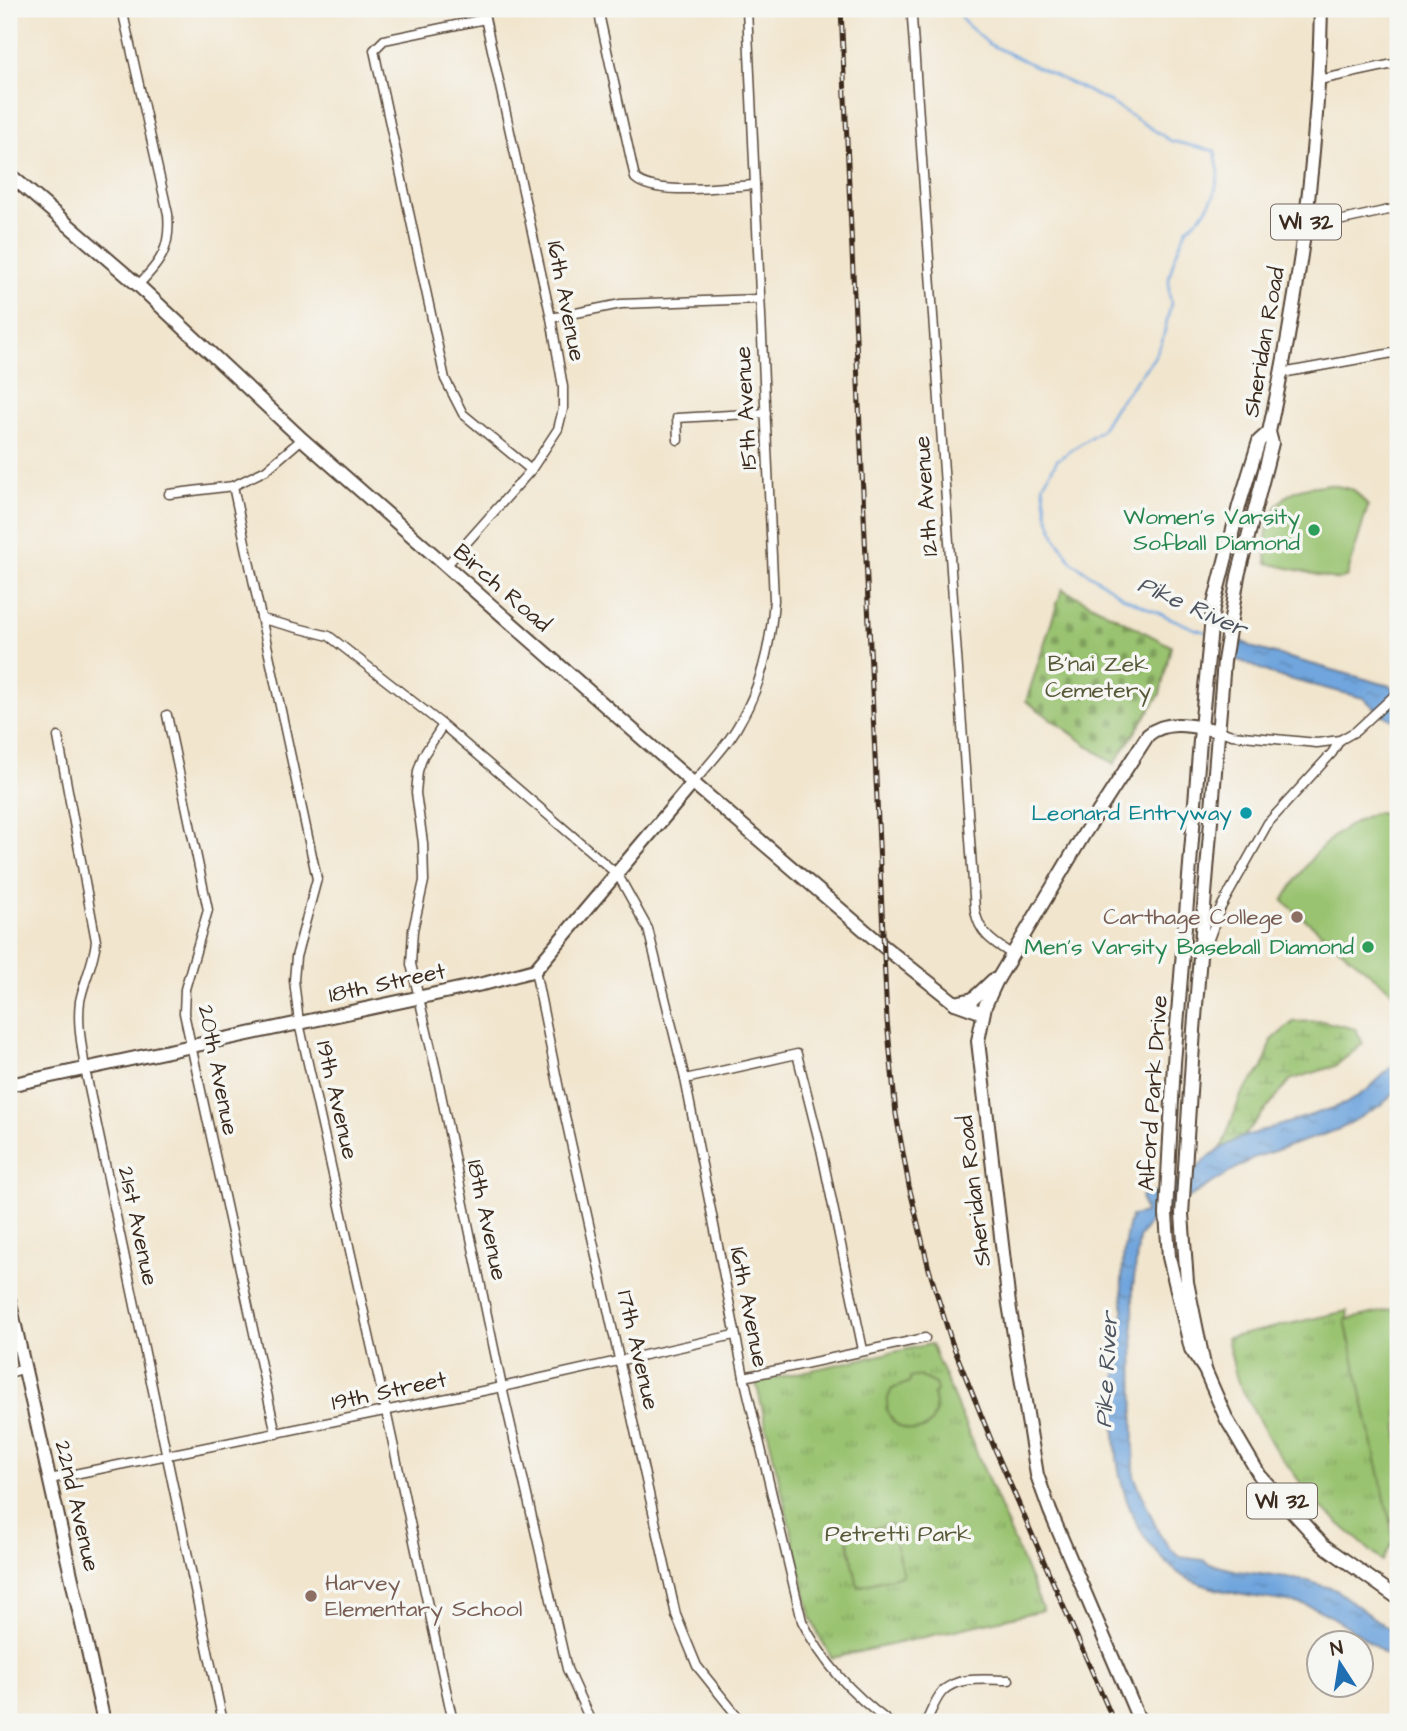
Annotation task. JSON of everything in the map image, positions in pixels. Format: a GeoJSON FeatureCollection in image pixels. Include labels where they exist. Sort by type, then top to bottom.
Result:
{"type":"FeatureCollection","features":[{"type":"Feature","properties":{"kind":"street"},"geometry":{"type":"LineString","coordinates":[[122,9],[170,231],[167,247],[159,263],[138,285]]}},
{"type":"Feature","properties":{"kind":"street","name":"16th Avenue"},"geometry":{"type":"LineString","coordinates":[[446,566],[531,470],[558,429],[563,409],[563,387],[551,318],[483,9]]}},
{"type":"Feature","properties":{"kind":"street"},"geometry":{"type":"LineString","coordinates":[[598,9],[635,177],[641,183],[666,189],[755,185]]}},
{"type":"Feature","properties":{"kind":"street","name":"15th Avenue"},"geometry":{"type":"LineString","coordinates":[[693,783],[719,754],[741,722],[768,647],[774,600],[747,9]]}},
{"type":"Feature","properties":{"kind":"street","name":"Sheridan Road"},"geometry":{"type":"LineString","coordinates":[[1140,1722],[1050,1511],[1033,1456],[1006,1280],[978,1041],[983,1013],[1001,973],[1084,834],[1148,736],[1155,729],[1170,725],[1220,731],[1224,661],[1230,617],[1244,548],[1272,443],[1269,432],[1282,373],[1306,228],[1319,80],[1321,9]]}},
{"type":"Feature","properties":{"kind":"street","name":"12th Avenue"},"geometry":{"type":"LineString","coordinates":[[912,18],[975,910],[978,924],[984,934],[1013,955]]}},
{"type":"Feature","properties":{"kind":"street"},"geometry":{"type":"LineString","coordinates":[[485,19],[384,40],[374,50],[445,379],[463,414],[531,470]]}},
{"type":"Feature","properties":{"kind":"street"},"geometry":{"type":"LineString","coordinates":[[1319,80],[1398,63]]}},
{"type":"Feature","properties":{"kind":"street","name":"Birch Road"},"geometry":{"type":"LineString","coordinates":[[9,174],[138,285],[302,439],[693,783],[883,946],[955,1003],[983,1013]]}},
{"type":"Feature","properties":{"kind":"street"},"geometry":{"type":"LineString","coordinates":[[1306,228],[1398,208]]}},
{"type":"Feature","properties":{"kind":"street"},"geometry":{"type":"LineString","coordinates":[[551,318],[621,304],[759,299]]}},
{"type":"Feature","properties":{"kind":"street"},"geometry":{"type":"LineString","coordinates":[[1282,373],[1398,352]]}},
{"type":"Feature","properties":{"kind":"street"},"geometry":{"type":"LineString","coordinates":[[678,440],[677,418],[765,413]]}},
{"type":"Feature","properties":{"kind":"street","name":"Sheridan Road"},"geometry":{"type":"LineString","coordinates":[[1201,728],[1213,608],[1259,441],[1269,432]]}},
{"type":"Feature","properties":{"kind":"street"},"geometry":{"type":"LineString","coordinates":[[169,494],[233,486],[267,470],[302,439]]}},
{"type":"Feature","properties":{"kind":"street","name":"19th Avenue"},"geometry":{"type":"LineString","coordinates":[[233,486],[317,879],[296,957],[299,1023],[453,1722]]}},
{"type":"Feature","properties":{"kind":"street"},"geometry":{"type":"LineString","coordinates":[[262,619],[329,636],[443,725],[618,875]]}},
{"type":"Feature","properties":{"kind":"street"},"geometry":{"type":"LineString","coordinates":[[1220,731],[1232,735],[1317,743],[1340,740],[1356,731],[1398,692]]}},
{"type":"Feature","properties":{"kind":"street","name":"20th Avenue"},"geometry":{"type":"LineString","coordinates":[[167,715],[208,910],[185,989],[184,1013],[276,1434]]}},
{"type":"Feature","properties":{"kind":"street","name":"18th Avenue"},"geometry":{"type":"LineString","coordinates":[[443,725],[423,756],[418,771],[416,793],[423,843],[424,881],[413,930],[411,964],[502,1387],[567,1669],[591,1722]]}},
{"type":"Feature","properties":{"kind":"street","name":"Alford Park Drive"},"geometry":{"type":"LineString","coordinates":[[1201,728],[1166,1225],[1169,1257],[1182,1316],[1191,1349],[1205,1370],[1227,1420],[1260,1476],[1323,1545],[1398,1598]]}},
{"type":"Feature","properties":{"kind":"street","name":"Alford Park Drive"},"geometry":{"type":"LineString","coordinates":[[1205,1370],[1186,1282],[1182,1214],[1199,966],[1220,731]]}},
{"type":"Feature","properties":{"kind":"street","name":"21st Avenue"},"geometry":{"type":"LineString","coordinates":[[58,737],[96,941],[78,1020],[85,1069],[223,1722]]}},
{"type":"Feature","properties":{"kind":"street"},"geometry":{"type":"LineString","coordinates":[[1199,966],[1220,909],[1268,823],[1332,753],[1340,740]]}},
{"type":"Feature","properties":{"kind":"street"},"geometry":{"type":"LineString","coordinates":[[535,970],[693,783]]}},
{"type":"Feature","properties":{"kind":"street","name":"16th Avenue"},"geometry":{"type":"LineString","coordinates":[[618,875],[648,929],[685,1079],[734,1335],[802,1621],[826,1661],[849,1690],[889,1722]]}},
{"type":"Feature","properties":{"kind":"street","name":"18th Street"},"geometry":{"type":"LineString","coordinates":[[9,1085],[535,970]]}},
{"type":"Feature","properties":{"kind":"street","name":"17th Avenue"},"geometry":{"type":"LineString","coordinates":[[535,970],[676,1615],[697,1666],[742,1722]]}},
{"type":"Feature","properties":{"kind":"street"},"geometry":{"type":"LineString","coordinates":[[955,1003],[973,999],[1001,973]]}},
{"type":"Feature","properties":{"kind":"street"},"geometry":{"type":"LineString","coordinates":[[685,1079],[797,1054],[821,1149],[863,1350]]}},
{"type":"Feature","properties":{"kind":"street","name":"22nd Avenue"},"geometry":{"type":"LineString","coordinates":[[9,1299],[104,1722]]}},
{"type":"Feature","properties":{"kind":"street","name":"19th Street"},"geometry":{"type":"LineString","coordinates":[[50,1479],[621,1362],[734,1335]]}},
{"type":"Feature","properties":{"kind":"street"},"geometry":{"type":"LineString","coordinates":[[744,1377],[925,1338]]}},
{"type":"Feature","properties":{"kind":"street"},"geometry":{"type":"LineString","coordinates":[[9,1373],[23,1369]]}},
{"type":"Feature","properties":{"kind":"street"},"geometry":{"type":"LineString","coordinates":[[926,1722],[942,1692],[948,1687],[977,1680],[1009,1680]]}},
{"type":"Feature","properties":{"kind":"green space","name":"Women's Varsity Sofball Diamond"},"geometry":{"type":"Polygon","coordinates":[[[1328,484],[1354,490],[1368,506],[1347,576],[1338,580],[1267,563],[1267,530],[1274,510],[1289,494],[1300,489],[1328,484]]]}},
{"type":"Feature","properties":{"kind":"green space","name":"B'nai Zek Cemetery"},"geometry":{"type":"Polygon","coordinates":[[[1062,589],[1171,646],[1160,694],[1114,764],[1026,701],[1062,589]]]}},
{"type":"Feature","properties":{"kind":"green space","name":"Men's Varsity Baseball Diamond"},"geometry":{"type":"Polygon","coordinates":[[[1373,813],[1398,814],[1398,993],[1395,994],[1283,901],[1301,872],[1320,849],[1343,829],[1373,813]]]}},
{"type":"Feature","properties":{"kind":"green space"},"geometry":{"type":"Polygon","coordinates":[[[1322,1021],[1356,1029],[1363,1044],[1335,1066],[1290,1080],[1243,1137],[1221,1149],[1242,1093],[1263,1068],[1272,1040],[1293,1022],[1322,1021]]]}},
{"type":"Feature","properties":{"kind":"green space"},"geometry":{"type":"Polygon","coordinates":[[[1398,1308],[1398,1529],[1389,1517],[1345,1320],[1398,1308]]]}},
{"type":"Feature","properties":{"kind":"green space"},"geometry":{"type":"Polygon","coordinates":[[[1347,1311],[1394,1541],[1382,1561],[1316,1503],[1273,1446],[1237,1380],[1227,1338],[1347,1311]]]}},
{"type":"Feature","properties":{"kind":"green space","name":"Petretti Park"},"geometry":{"type":"Polygon","coordinates":[[[931,1344],[1043,1610],[832,1658],[811,1617],[756,1382],[931,1344]]]}},
{"type":"Feature","properties":{"kind":"green space"},"geometry":{"type":"Polygon","coordinates":[[[919,1376],[935,1384],[935,1413],[930,1424],[920,1430],[909,1430],[890,1417],[887,1404],[892,1389],[910,1382],[910,1378],[919,1376]]]}},
{"type":"Feature","properties":{"kind":"green space"},"geometry":{"type":"Polygon","coordinates":[[[891,1524],[903,1575],[858,1587],[847,1535],[891,1524]]]}},
{"type":"Feature","properties":{"kind":"water"},"geometry":{"type":"Polygon","coordinates":[[[1234,637],[1254,648],[1390,686],[1398,694],[1398,723],[1363,698],[1277,676],[1236,659],[1232,655],[1234,637]]]}},
{"type":"Feature","properties":{"kind":"water"},"geometry":{"type":"Polygon","coordinates":[[[1398,1061],[1398,1091],[1381,1105],[1340,1129],[1253,1158],[1151,1221],[1139,1238],[1133,1287],[1134,1476],[1158,1532],[1180,1557],[1203,1560],[1238,1571],[1308,1581],[1336,1590],[1398,1636],[1398,1663],[1376,1647],[1376,1630],[1352,1630],[1321,1611],[1302,1604],[1211,1588],[1173,1569],[1141,1530],[1127,1502],[1115,1439],[1124,1248],[1131,1216],[1145,1213],[1141,1196],[1158,1192],[1190,1175],[1211,1155],[1237,1139],[1345,1104],[1367,1090],[1398,1061]]]}},
{"type":"Feature","properties":{"kind":"waterway","name":"Pike River"},"geometry":{"type":"LineString","coordinates":[[956,9],[965,23],[989,44],[1108,101],[1171,141],[1215,151],[1219,172],[1214,196],[1202,215],[1187,228],[1175,256],[1169,277],[1171,303],[1162,342],[1153,359],[1115,407],[1101,430],[1057,460],[1043,485],[1047,513],[1056,538],[1072,562],[1125,598],[1206,632]]}},
{"type":"Feature","properties":{"kind":"railway"},"geometry":{"type":"LineString","coordinates":[[841,9],[887,1020],[896,1114],[909,1186],[929,1269],[952,1343],[994,1447],[1114,1722]]}},
{"type":"Feature","properties":{"kind":"place","name":"Women's Varsity Sofball Diamond"},"geometry":{"type":"Point","coordinates":[1314,530]}},
{"type":"Feature","properties":{"kind":"place","name":"Leonard Entryway"},"geometry":{"type":"Point","coordinates":[1246,813]}},
{"type":"Feature","properties":{"kind":"place","name":"Carthage College"},"geometry":{"type":"Point","coordinates":[1297,917]}},
{"type":"Feature","properties":{"kind":"place","name":"Men's Varsity Baseball Diamond"},"geometry":{"type":"Point","coordinates":[1368,947]}},
{"type":"Feature","properties":{"kind":"place","name":"Harvey Elementary School"},"geometry":{"type":"Point","coordinates":[311,1596]}}]}
